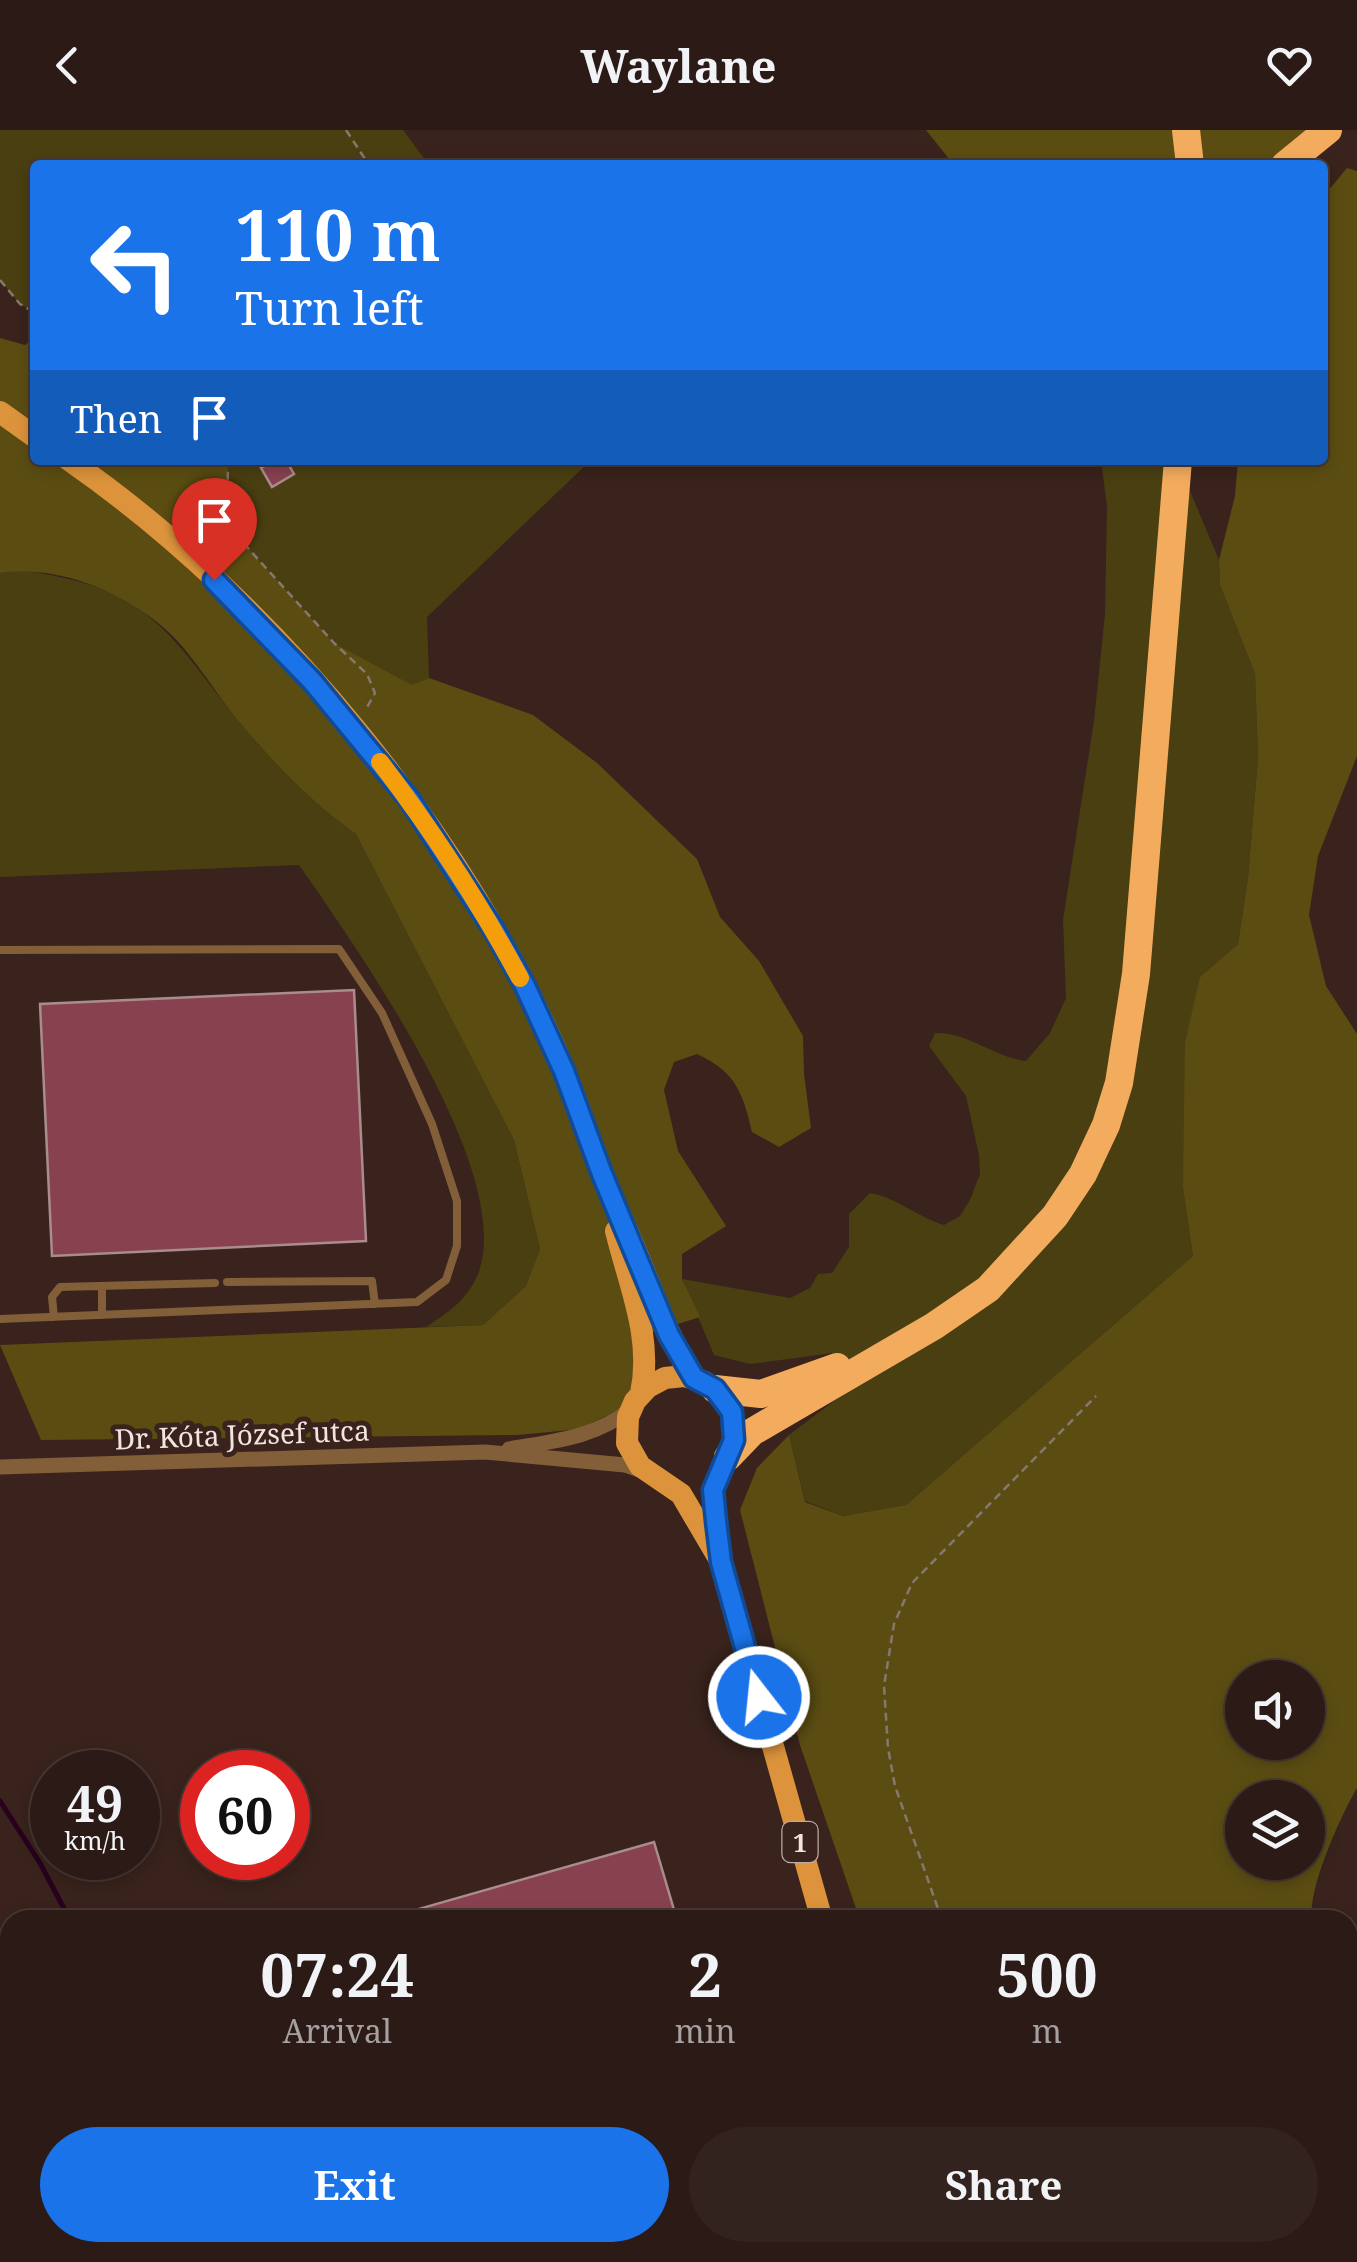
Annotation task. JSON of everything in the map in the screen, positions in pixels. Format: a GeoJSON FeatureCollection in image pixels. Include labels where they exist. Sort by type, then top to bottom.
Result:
{"type":"FeatureCollection","features":[{"type":"Feature","properties":{"kind":"highway"},"geometry":{"type":"LineString","coordinates":[[1186,130],[1189,160]]}},
{"type":"Feature","properties":{"kind":"highway"},"geometry":{"type":"LineString","coordinates":[[1203,160],[1206,130]]}},
{"type":"Feature","properties":{"kind":"highway"},"geometry":{"type":"LineString","coordinates":[[1291,160],[1328,130]]}},
{"type":"Feature","properties":{"kind":"highway"},"geometry":{"type":"LineString","coordinates":[[728,1457],[752,1432],[988,1288],[1056,1216],[1083,1174],[1106,1125],[1119,1083],[1136,974],[1178,465]]}},
{"type":"Feature","properties":{"kind":"highway"},"geometry":{"type":"LineString","coordinates":[[705,1383],[761,1394],[873,1359]]}},
{"type":"Feature","properties":{"kind":"main road"},"geometry":{"type":"LineString","coordinates":[[0,412],[30,433]]}},
{"type":"Feature","properties":{"kind":"main road","name":"1"},"geometry":{"type":"LineString","coordinates":[[76,465],[129,506],[236,600],[350,724],[409,799],[494,930],[564,1071],[669,1335],[705,1383],[727,1403],[734,1421],[734,1440],[713,1490],[721,1562],[819,1910]]}},
{"type":"Feature","properties":{"kind":"main road","name":"1"},"geometry":{"type":"LineString","coordinates":[[602,1174],[644,1334],[646,1368],[626,1426],[628,1443],[634,1459],[681,1494],[721,1562]]}},
{"type":"Feature","properties":{"kind":"main road"},"geometry":{"type":"LineString","coordinates":[[636,1401],[665,1378],[705,1383]]}},
{"type":"Feature","properties":{"kind":"main road"},"geometry":{"type":"LineString","coordinates":[[655,1477],[682,1485],[700,1481],[716,1472],[728,1457]]}},
{"type":"Feature","properties":{"kind":"street"},"geometry":{"type":"LineString","coordinates":[[485,1452],[576,1438],[616,1421],[636,1401]]}},
{"type":"Feature","properties":{"kind":"street"},"geometry":{"type":"LineString","coordinates":[[485,1452],[625,1465],[655,1477]]}},
{"type":"Feature","properties":{"kind":"street","name":"Dr. Kóta József utca"},"geometry":{"type":"LineString","coordinates":[[0,1466],[485,1452]]}},
{"type":"Feature","properties":{"kind":"lane"},"geometry":{"type":"LineString","coordinates":[[0,950],[339,949],[382,1013],[432,1124],[457,1202],[457,1246],[446,1280],[417,1302],[0,1319]]}},
{"type":"Feature","properties":{"kind":"lane"},"geometry":{"type":"LineString","coordinates":[[228,1282],[372,1281],[376,1304]]}},
{"type":"Feature","properties":{"kind":"lane"},"geometry":{"type":"LineString","coordinates":[[54,1317],[52,1297],[60,1288],[215,1283]]}},
{"type":"Feature","properties":{"kind":"lane"},"geometry":{"type":"LineString","coordinates":[[102,1286],[102,1315]]}},
{"type":"Feature","properties":{"kind":"path"},"geometry":{"type":"LineString","coordinates":[[346,130],[366,160]]}},
{"type":"Feature","properties":{"kind":"path"},"geometry":{"type":"LineString","coordinates":[[0,280],[30,311]]}},
{"type":"Feature","properties":{"kind":"path"},"geometry":{"type":"LineString","coordinates":[[228,465],[227,524],[367,674],[376,693],[369,708],[350,724]]}},
{"type":"Feature","properties":{"kind":"path"},"geometry":{"type":"LineString","coordinates":[[938,1910],[895,1786],[888,1748],[884,1686],[894,1624],[912,1582],[1096,1396]]}},
{"type":"Feature","properties":{"kind":"shaded area"},"geometry":{"type":"Polygon","coordinates":[[[0,130],[403,130],[425,160],[30,160],[30,310],[0,280],[0,130]]]}},
{"type":"Feature","properties":{"kind":"shaded area"},"geometry":{"type":"Polygon","coordinates":[[[926,130],[1312,130],[1278,160],[950,160],[926,130]]]}},
{"type":"Feature","properties":{"kind":"shaded area"},"geometry":{"type":"Polygon","coordinates":[[[1347,168],[1357,171],[1357,756],[1318,856],[1309,915],[1326,986],[1357,1034],[1357,1788],[1325,1858],[1325,1780],[1225,1780],[1225,1880],[1318,1880],[1312,1910],[857,1910],[800,1745],[740,1510],[757,1468],[789,1435],[805,1502],[843,1516],[906,1505],[1193,1256],[1183,1188],[1185,1043],[1200,977],[1238,944],[1258,758],[1255,674],[1220,585],[1219,560],[1235,496],[1238,465],[1328,465],[1328,191],[1347,168]]]}},
{"type":"Feature","properties":{"kind":"shaded area"},"geometry":{"type":"Polygon","coordinates":[[[0,338],[25,345],[30,341],[30,465],[228,465],[227,525],[334,643],[412,685],[429,678],[533,715],[597,763],[697,859],[720,917],[759,961],[803,1036],[811,1128],[779,1147],[752,1132],[741,1095],[721,1068],[697,1054],[674,1062],[664,1090],[678,1151],[726,1226],[682,1254],[682,1279],[700,1317],[646,1334],[626,1406],[580,1429],[518,1435],[41,1440],[0,1345],[483,1325],[526,1286],[540,1249],[514,1140],[356,834],[323,809],[277,764],[235,717],[183,647],[146,614],[87,583],[44,573],[0,573],[0,338]]]}},
{"type":"Feature","properties":{"kind":"shaded area"},"geometry":{"type":"Polygon","coordinates":[[[228,465],[586,465],[427,617],[429,678],[413,686],[334,643],[227,525],[228,465]]]}},
{"type":"Feature","properties":{"kind":"shaded area"},"geometry":{"type":"Polygon","coordinates":[[[1102,465],[1179,465],[1219,560],[1220,585],[1255,674],[1258,758],[1238,944],[1200,977],[1183,1188],[1193,1256],[906,1505],[843,1516],[805,1501],[789,1435],[855,1385],[833,1353],[750,1364],[714,1355],[682,1279],[790,1298],[810,1288],[818,1274],[832,1273],[849,1247],[849,1214],[870,1193],[944,1225],[960,1216],[970,1200],[980,1174],[966,1096],[929,1046],[935,1033],[947,1034],[1026,1061],[1050,1033],[1066,998],[1063,920],[1094,721],[1105,614],[1107,506],[1102,465]]]}},
{"type":"Feature","properties":{"kind":"shaded area"},"geometry":{"type":"Polygon","coordinates":[[[22,570],[101,589],[142,611],[185,653],[277,764],[323,809],[356,834],[514,1140],[540,1249],[526,1286],[483,1325],[426,1327],[463,1298],[478,1274],[484,1231],[474,1179],[454,1122],[424,1062],[357,949],[299,865],[0,877],[0,573],[22,570]]]}},
{"type":"Feature","properties":{"kind":"building"},"geometry":{"type":"Polygon","coordinates":[[[289,465],[294,474],[272,487],[261,468],[289,465]]]}},
{"type":"Feature","properties":{"kind":"building"},"geometry":{"type":"Polygon","coordinates":[[[354,990],[366,1241],[52,1256],[40,1004],[354,990]]]}},
{"type":"Feature","properties":{"kind":"building"},"geometry":{"type":"Polygon","coordinates":[[[654,1842],[674,1910],[415,1910],[654,1842]]]}},
{"type":"Feature","properties":{"kind":"waterway"},"geometry":{"type":"LineString","coordinates":[[0,1801],[65,1910]]}},
{"type":"Feature","properties":{"kind":"slow traffic"},"geometry":{"type":"LineString","coordinates":[[380,762],[432,832],[520,978]]}},
{"type":"Feature","properties":{"kind":"route"},"geometry":{"type":"LineString","coordinates":[[214,580],[294,660],[409,799],[494,930],[525,986],[564,1071],[669,1335],[694,1378],[722,1395],[732,1412],[732,1449],[713,1490],[721,1562],[759,1697]]}}]}
